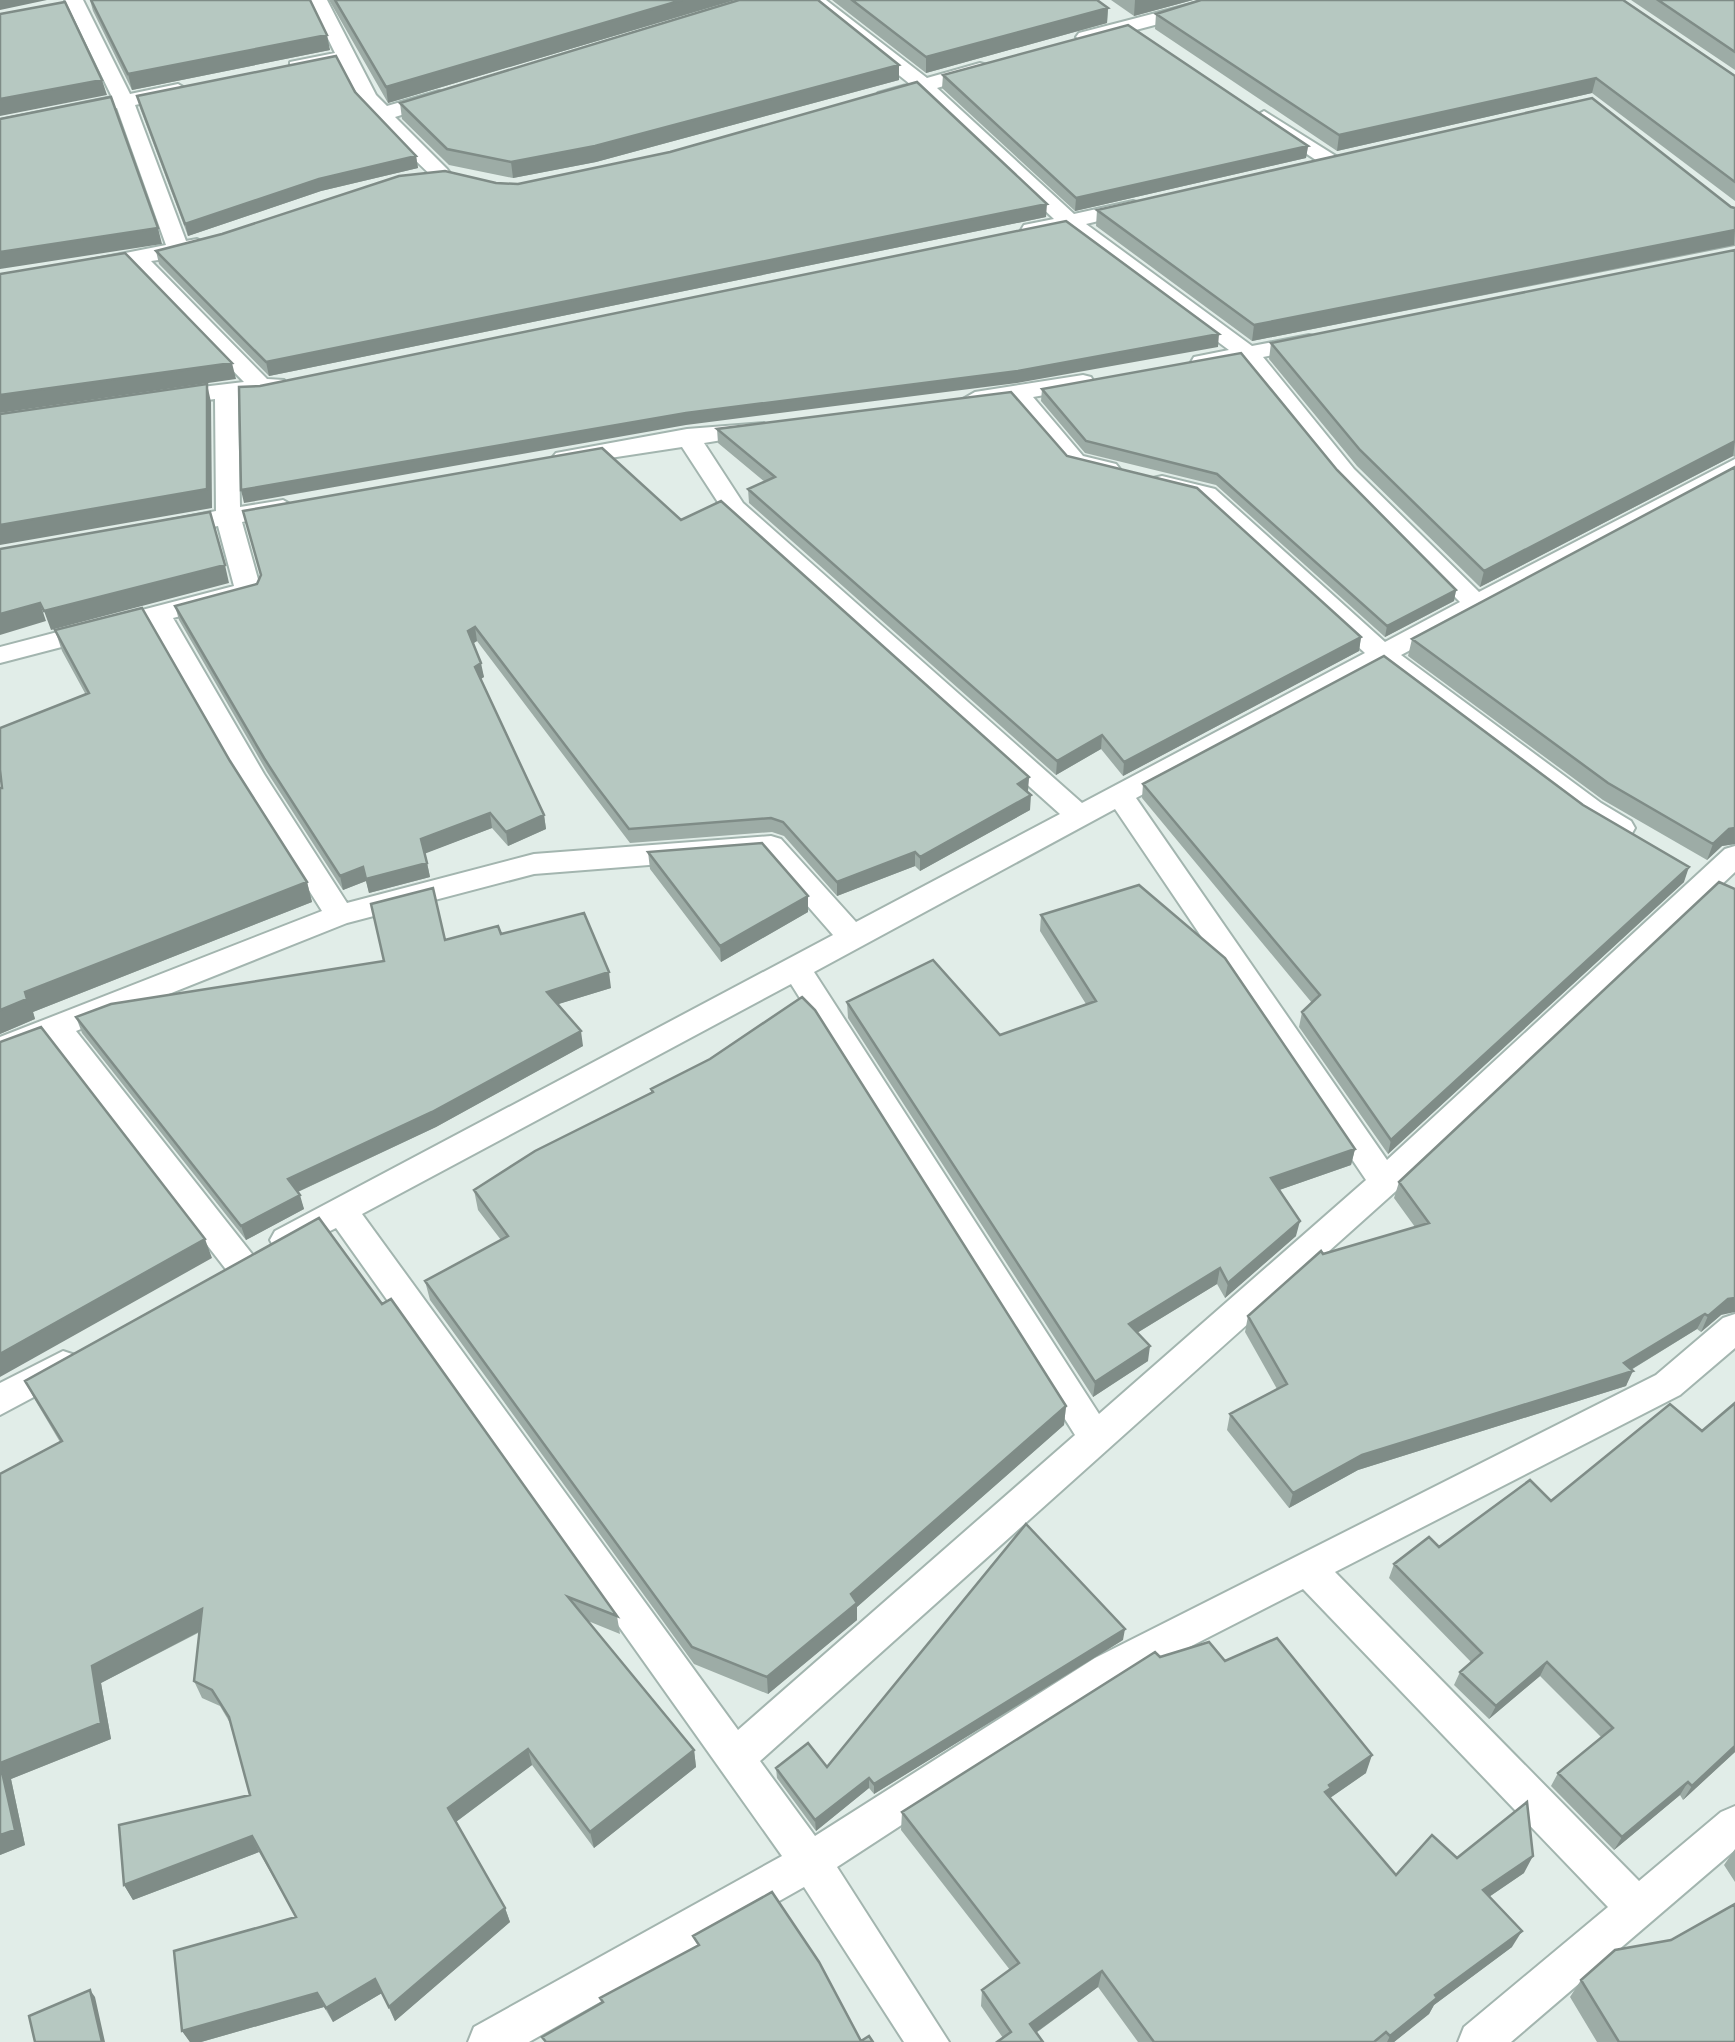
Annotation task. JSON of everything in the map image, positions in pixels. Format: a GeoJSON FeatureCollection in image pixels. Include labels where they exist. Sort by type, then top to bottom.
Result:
{"type":"FeatureCollection","features":[{"type":"Feature","properties":{"kind":"street"},"geometry":{"type":"LineString","coordinates":[[318,0],[367,97],[439,176]]}},
{"type":"Feature","properties":{"kind":"street"},"geometry":{"type":"LineString","coordinates":[[814,0],[924,86],[1070,222],[1248,354],[1346,474],[1476,604]]}},
{"type":"Feature","properties":{"kind":"street"},"geometry":{"type":"LineString","coordinates":[[1070,42],[1228,0]]}},
{"type":"Feature","properties":{"kind":"street"},"geometry":{"type":"LineString","coordinates":[[76,5],[124,101],[179,251]]}},
{"type":"Feature","properties":{"kind":"street"},"geometry":{"type":"LineString","coordinates":[[1102,8],[1158,46]]}},
{"type":"Feature","properties":{"kind":"street"},"geometry":{"type":"LineString","coordinates":[[270,72],[344,56]]}},
{"type":"Feature","properties":{"kind":"street"},"geometry":{"type":"LineString","coordinates":[[866,102],[997,64]]}},
{"type":"Feature","properties":{"kind":"street"},"geometry":{"type":"LineString","coordinates":[[0,126],[197,86]]}},
{"type":"Feature","properties":{"kind":"street"},"geometry":{"type":"LineString","coordinates":[[383,114],[457,92]]}},
{"type":"Feature","properties":{"kind":"street"},"geometry":{"type":"LineString","coordinates":[[1253,109],[1341,160],[1295,170]]}},
{"type":"Feature","properties":{"kind":"street"},"geometry":{"type":"LineString","coordinates":[[1012,234],[1164,200]]}},
{"type":"Feature","properties":{"kind":"street"},"geometry":{"type":"LineString","coordinates":[[68,270],[179,251],[216,238]]}},
{"type":"Feature","properties":{"kind":"street"},"geometry":{"type":"LineString","coordinates":[[136,258],[263,388]]}},
{"type":"Feature","properties":{"kind":"street"},"geometry":{"type":"LineString","coordinates":[[1172,367],[1338,336]]}},
{"type":"Feature","properties":{"kind":"street"},"geometry":{"type":"LineString","coordinates":[[960,401],[1114,377]]}},
{"type":"Feature","properties":{"kind":"street"},"geometry":{"type":"LineString","coordinates":[[151,400],[302,380]]}},
{"type":"Feature","properties":{"kind":"street"},"geometry":{"type":"LineString","coordinates":[[0,655],[248,590],[228,516],[226,389]]}},
{"type":"Feature","properties":{"kind":"street"},"geometry":{"type":"LineString","coordinates":[[1018,394],[1074,461],[1206,494],[1382,654],[1591,810],[1641,840]]}},
{"type":"Feature","properties":{"kind":"street"},"geometry":{"type":"LineString","coordinates":[[534,463],[686,436],[784,424]]}},
{"type":"Feature","properties":{"kind":"street"},"geometry":{"type":"LineString","coordinates":[[686,436],[734,508],[1080,816]]}},
{"type":"Feature","properties":{"kind":"street"},"geometry":{"type":"LineString","coordinates":[[57,1029],[231,1268],[1735,466]]}},
{"type":"Feature","properties":{"kind":"street"},"geometry":{"type":"LineString","coordinates":[[152,530],[305,503]]}},
{"type":"Feature","properties":{"kind":"street"},"geometry":{"type":"LineString","coordinates":[[157,614],[253,779],[340,915]]}},
{"type":"Feature","properties":{"kind":"street"},"geometry":{"type":"LineString","coordinates":[[1120,795],[1385,1182]]}},
{"type":"Feature","properties":{"kind":"street"},"geometry":{"type":"LineString","coordinates":[[0,1049],[340,915],[534,864],[771,846],[852,938]]}},
{"type":"Feature","properties":{"kind":"street"},"geometry":{"type":"LineString","coordinates":[[735,1758],[1385,1182],[1712,882],[1735,856]]}},
{"type":"Feature","properties":{"kind":"street"},"geometry":{"type":"LineString","coordinates":[[796,968],[1096,1438]]}},
{"type":"Feature","properties":{"kind":"street"},"geometry":{"type":"LineString","coordinates":[[342,1210],[810,1862],[928,2042]]}},
{"type":"Feature","properties":{"kind":"street"},"geometry":{"type":"LineString","coordinates":[[488,2042],[810,1862],[1108,1670],[1668,1385],[1735,1328]]}},
{"type":"Feature","properties":{"kind":"street"},"geometry":{"type":"LineString","coordinates":[[0,1400],[86,1352]]}},
{"type":"Feature","properties":{"kind":"street"},"geometry":{"type":"LineString","coordinates":[[1308,1569],[1638,1909]]}},
{"type":"Feature","properties":{"kind":"street"},"geometry":{"type":"LineString","coordinates":[[1478,2042],[1735,1824]]}},
{"type":"Feature","properties":{"kind":"building"},"geometry":{"type":"Polygon","coordinates":[[[91,0],[310,0],[327,35],[128,74],[91,0]]]}},
{"type":"Feature","properties":{"kind":"building"},"geometry":{"type":"Polygon","coordinates":[[[335,0],[682,0],[386,87],[335,0]]]}},
{"type":"Feature","properties":{"kind":"building"},"geometry":{"type":"Polygon","coordinates":[[[739,0],[818,0],[899,65],[595,146],[511,162],[447,149],[400,103],[739,0]]]}},
{"type":"Feature","properties":{"kind":"building"},"geometry":{"type":"Polygon","coordinates":[[[852,0],[1097,0],[1108,8],[926,57],[852,0]]]}},
{"type":"Feature","properties":{"kind":"building"},"geometry":{"type":"Polygon","coordinates":[[[1201,0],[1623,0],[1735,76],[1735,182],[1596,78],[1339,135],[1156,14],[1201,0]]]}},
{"type":"Feature","properties":{"kind":"building"},"geometry":{"type":"Polygon","coordinates":[[[1658,0],[1735,0],[1735,52],[1658,0]]]}},
{"type":"Feature","properties":{"kind":"building"},"geometry":{"type":"Polygon","coordinates":[[[65,2],[102,80],[0,99],[0,14],[65,2]]]}},
{"type":"Feature","properties":{"kind":"building"},"geometry":{"type":"Polygon","coordinates":[[[1128,25],[1308,146],[1076,198],[943,75],[1128,25]]]}},
{"type":"Feature","properties":{"kind":"building"},"geometry":{"type":"Polygon","coordinates":[[[336,56],[355,92],[416,156],[319,179],[185,224],[137,96],[336,56]]]}},
{"type":"Feature","properties":{"kind":"building"},"geometry":{"type":"Polygon","coordinates":[[[917,82],[1047,204],[266,362],[156,251],[222,234],[399,176],[445,171],[518,184],[670,152],[917,82]]]}},
{"type":"Feature","properties":{"kind":"building"},"geometry":{"type":"Polygon","coordinates":[[[111,97],[158,228],[0,252],[0,119],[111,97]]]}},
{"type":"Feature","properties":{"kind":"building"},"geometry":{"type":"Polygon","coordinates":[[[1592,98],[1735,208],[1735,230],[1254,325],[1097,210],[1592,98]]]}},
{"type":"Feature","properties":{"kind":"building"},"geometry":{"type":"Polygon","coordinates":[[[1066,221],[1219,334],[1018,371],[686,413],[241,490],[239,387],[260,386],[1066,221]]]}},
{"type":"Feature","properties":{"kind":"building"},"geometry":{"type":"Polygon","coordinates":[[[1735,250],[1735,441],[1484,571],[1360,450],[1271,343],[1735,250]]]}},
{"type":"Feature","properties":{"kind":"building"},"geometry":{"type":"Polygon","coordinates":[[[125,253],[232,363],[0,395],[0,274],[125,253]]]}},
{"type":"Feature","properties":{"kind":"building"},"geometry":{"type":"Polygon","coordinates":[[[1241,353],[1337,470],[1456,590],[1387,626],[1217,474],[1086,441],[1042,389],[1241,353]]]}},
{"type":"Feature","properties":{"kind":"building"},"geometry":{"type":"Polygon","coordinates":[[[207,384],[207,489],[0,525],[0,414],[207,384]]]}},
{"type":"Feature","properties":{"kind":"building"},"geometry":{"type":"Polygon","coordinates":[[[1011,392],[1067,456],[1197,488],[1361,637],[1124,762],[1102,735],[1057,761],[748,489],[775,477],[717,429],[1011,392]]]}},
{"type":"Feature","properties":{"kind":"building"},"geometry":{"type":"Polygon","coordinates":[[[602,448],[681,520],[721,501],[1029,777],[1018,784],[1031,795],[920,857],[915,852],[837,882],[783,822],[771,818],[629,829],[475,627],[468,631],[481,663],[475,667],[544,815],[506,832],[490,813],[421,839],[427,863],[366,879],[363,867],[340,876],[264,758],[175,606],[257,584],[261,575],[243,511],[602,448]]]}},
{"type":"Feature","properties":{"kind":"building"},"geometry":{"type":"Polygon","coordinates":[[[1735,467],[1735,828],[1713,844],[1608,783],[1412,639],[1735,467]]]}},
{"type":"Feature","properties":{"kind":"building"},"geometry":{"type":"Polygon","coordinates":[[[210,512],[225,565],[44,611],[40,603],[0,614],[0,549],[210,512]]]}},
{"type":"Feature","properties":{"kind":"building"},"geometry":{"type":"Polygon","coordinates":[[[142,608],[230,761],[307,882],[25,992],[27,999],[0,1010],[0,728],[89,693],[55,630],[142,608]]]}},
{"type":"Feature","properties":{"kind":"building"},"geometry":{"type":"Polygon","coordinates":[[[1384,656],[1583,805],[1689,867],[1391,1140],[1302,1012],[1320,995],[1143,784],[1384,656]]]}},
{"type":"Feature","properties":{"kind":"building"},"geometry":{"type":"Polygon","coordinates":[[[762,843],[808,896],[720,946],[648,852],[762,843]]]}},
{"type":"Feature","properties":{"kind":"building"},"geometry":{"type":"Polygon","coordinates":[[[1719,882],[1735,889],[1735,1298],[1624,1363],[1633,1371],[1362,1455],[1293,1493],[1230,1414],[1287,1384],[1248,1316],[1321,1251],[1323,1254],[1429,1223],[1399,1182],[1719,882]]]}},
{"type":"Feature","properties":{"kind":"building"},"geometry":{"type":"Polygon","coordinates":[[[1139,885],[1225,958],[1355,1149],[1271,1178],[1300,1221],[1228,1283],[1220,1268],[1129,1324],[1150,1346],[1095,1382],[847,1002],[933,960],[1000,1035],[1096,1001],[1041,915],[1139,885]]]}},
{"type":"Feature","properties":{"kind":"building"},"geometry":{"type":"Polygon","coordinates":[[[433,888],[445,940],[498,926],[501,934],[584,913],[609,972],[547,992],[581,1031],[432,1112],[288,1179],[300,1195],[241,1226],[76,1017],[111,1004],[384,961],[371,904],[433,888]]]}},
{"type":"Feature","properties":{"kind":"building"},"geometry":{"type":"Polygon","coordinates":[[[802,997],[815,1010],[1066,1406],[851,1594],[857,1603],[767,1677],[692,1647],[425,1281],[508,1236],[474,1190],[535,1151],[710,1059],[802,997]]]}},
{"type":"Feature","properties":{"kind":"building"},"geometry":{"type":"Polygon","coordinates":[[[41,1027],[205,1239],[0,1354],[0,1042],[41,1027]]]}},
{"type":"Feature","properties":{"kind":"building"},"geometry":{"type":"Polygon","coordinates":[[[319,1218],[382,1304],[391,1299],[617,1616],[568,1597],[694,1750],[590,1832],[528,1749],[448,1808],[505,1908],[389,2007],[375,1979],[326,2008],[317,1993],[182,2031],[174,1951],[296,1917],[252,1836],[124,1885],[119,1825],[250,1795],[229,1717],[212,1690],[194,1681],[202,1609],[92,1666],[101,1723],[0,1763],[0,1474],[62,1441],[25,1381],[319,1218]]]}},
{"type":"Feature","properties":{"kind":"building"},"geometry":{"type":"Polygon","coordinates":[[[1735,1403],[1735,1746],[1692,1786],[1688,1782],[1622,1837],[1558,1773],[1613,1728],[1547,1662],[1496,1706],[1460,1672],[1482,1653],[1394,1564],[1429,1537],[1439,1547],[1530,1480],[1551,1501],[1670,1404],[1702,1431],[1735,1403]]]}},
{"type":"Feature","properties":{"kind":"building"},"geometry":{"type":"Polygon","coordinates":[[[1026,1524],[1125,1629],[874,1784],[869,1778],[815,1820],[776,1768],[808,1743],[827,1767],[1026,1524]]]}},
{"type":"Feature","properties":{"kind":"building"},"geometry":{"type":"Polygon","coordinates":[[[1277,1638],[1372,1755],[1329,1785],[1331,1788],[1325,1792],[1396,1875],[1432,1835],[1457,1858],[1527,1802],[1533,1856],[1483,1890],[1522,1931],[1435,1995],[1437,1998],[1390,2036],[1386,2032],[1374,2042],[1154,2042],[1102,1971],[1030,2024],[1043,2042],[997,2042],[1011,2032],[982,1990],[1019,1963],[902,1812],[1155,1652],[1160,1657],[1209,1642],[1225,1661],[1277,1638]]]}},
{"type":"Feature","properties":{"kind":"building"},"geometry":{"type":"Polygon","coordinates":[[[0,1763],[15,1830],[0,1835],[0,1763]]]}},
{"type":"Feature","properties":{"kind":"building"},"geometry":{"type":"Polygon","coordinates":[[[772,1892],[819,1962],[861,2041],[869,2036],[873,2042],[546,2042],[542,2037],[603,2002],[600,1998],[699,1945],[693,1936],[772,1892]]]}},
{"type":"Feature","properties":{"kind":"building"},"geometry":{"type":"Polygon","coordinates":[[[1735,1904],[1735,2042],[1619,2042],[1581,1980],[1615,1950],[1671,1940],[1735,1904]]]}},
{"type":"Feature","properties":{"kind":"building"},"geometry":{"type":"Polygon","coordinates":[[[90,1990],[102,2042],[35,2042],[29,2016],[90,1990]]]}}]}
